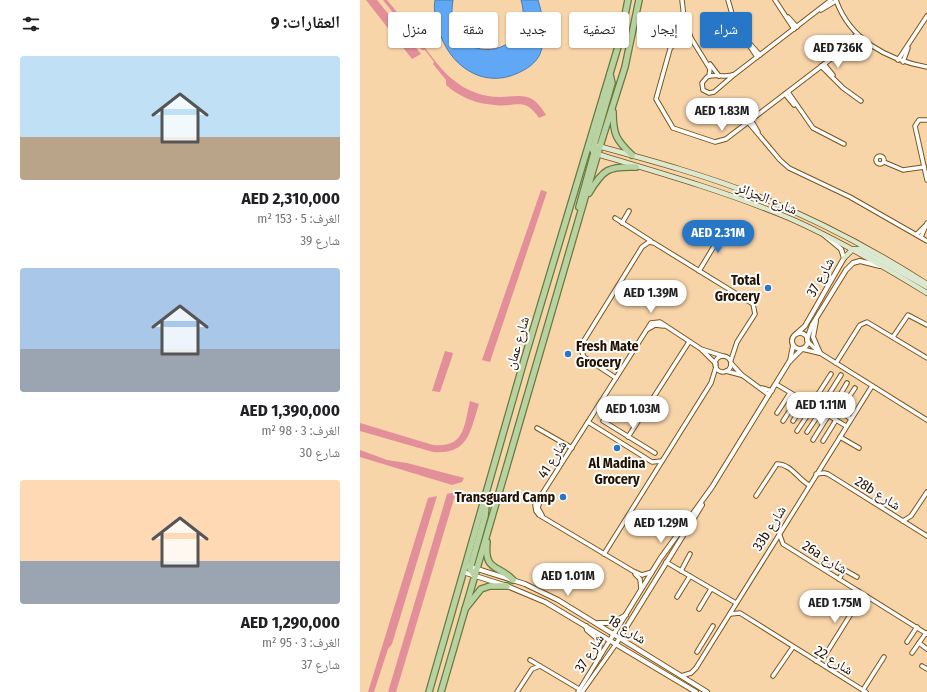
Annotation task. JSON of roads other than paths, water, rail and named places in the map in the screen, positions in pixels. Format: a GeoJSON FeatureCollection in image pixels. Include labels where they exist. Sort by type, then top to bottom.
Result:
{"type":"FeatureCollection","features":[{"type":"Feature","properties":{"kind":"main road","name":"شارع عمان"},"geometry":{"type":"LineString","coordinates":[[429,692],[463,572],[468,566],[487,490],[592,146],[609,74],[620,40],[628,0]]}},
{"type":"Feature","properties":{"kind":"main road","name":"شارع عمان"},"geometry":{"type":"LineString","coordinates":[[592,146],[613,105],[626,61],[639,0]]}},
{"type":"Feature","properties":{"kind":"main road"},"geometry":{"type":"LineString","coordinates":[[613,105],[613,127],[616,136],[620,143],[632,155]]}},
{"type":"Feature","properties":{"kind":"main road","name":"شارع عمان"},"geometry":{"type":"LineString","coordinates":[[441,692],[585,200],[596,154],[592,146]]}},
{"type":"Feature","properties":{"kind":"main road"},"geometry":{"type":"LineString","coordinates":[[579,219],[578,207],[596,154],[592,146]]}},
{"type":"Feature","properties":{"kind":"main road","name":"شارع الجزائر"},"geometry":{"type":"LineString","coordinates":[[592,146],[632,155],[724,184],[785,208],[848,237],[927,284]]}},
{"type":"Feature","properties":{"kind":"main road","name":"شارع الجزائر"},"geometry":{"type":"LineString","coordinates":[[596,154],[750,202],[822,233],[853,249],[927,293]]}},
{"type":"Feature","properties":{"kind":"main road"},"geometry":{"type":"LineString","coordinates":[[585,200],[598,178],[607,170],[617,167],[636,167]]}},
{"type":"Feature","properties":{"kind":"main road"},"geometry":{"type":"LineString","coordinates":[[844,258],[853,249],[860,249],[927,287]]}},
{"type":"Feature","properties":{"kind":"main road"},"geometry":{"type":"LineString","coordinates":[[487,534],[487,554],[490,563],[512,580]]}},
{"type":"Feature","properties":{"kind":"main road"},"geometry":{"type":"LineString","coordinates":[[468,566],[470,572],[475,576]]}},
{"type":"Feature","properties":{"kind":"main road"},"geometry":{"type":"LineString","coordinates":[[465,609],[481,589],[490,586],[507,586]]}},
{"type":"Feature","properties":{"kind":"street"},"geometry":{"type":"LineString","coordinates":[[682,0],[683,12]]}},
{"type":"Feature","properties":{"kind":"street"},"geometry":{"type":"LineString","coordinates":[[728,0],[733,18],[745,38],[759,56]]}},
{"type":"Feature","properties":{"kind":"street"},"geometry":{"type":"LineString","coordinates":[[775,0],[796,28]]}},
{"type":"Feature","properties":{"kind":"street"},"geometry":{"type":"LineString","coordinates":[[707,62],[710,71],[709,76],[702,85],[704,91],[709,93],[714,92],[831,0]]}},
{"type":"Feature","properties":{"kind":"street"},"geometry":{"type":"LineString","coordinates":[[817,12],[836,1],[846,20],[857,34],[879,51],[903,62],[927,67]]}},
{"type":"Feature","properties":{"kind":"street"},"geometry":{"type":"LineString","coordinates":[[898,60],[927,16]]}},
{"type":"Feature","properties":{"kind":"street"},"geometry":{"type":"LineString","coordinates":[[840,52],[857,34]]}},
{"type":"Feature","properties":{"kind":"street"},"geometry":{"type":"LineString","coordinates":[[670,48],[656,94],[657,101],[669,124],[675,130],[718,142],[726,139],[861,37]]}},
{"type":"Feature","properties":{"kind":"street"},"geometry":{"type":"LineString","coordinates":[[692,39],[707,62],[719,76]]}},
{"type":"Feature","properties":{"kind":"street"},"geometry":{"type":"LineString","coordinates":[[903,62],[911,41]]}},
{"type":"Feature","properties":{"kind":"street"},"geometry":{"type":"LineString","coordinates":[[823,65],[838,83],[861,101]]}},
{"type":"Feature","properties":{"kind":"street"},"geometry":{"type":"LineString","coordinates":[[709,76],[728,77],[735,74]]}},
{"type":"Feature","properties":{"kind":"street"},"geometry":{"type":"LineString","coordinates":[[786,93],[813,128],[844,144]]}},
{"type":"Feature","properties":{"kind":"street"},"geometry":{"type":"LineString","coordinates":[[927,120],[919,120],[915,126],[927,180]]}},
{"type":"Feature","properties":{"kind":"street"},"geometry":{"type":"LineString","coordinates":[[749,121],[780,160],[793,171],[850,197],[927,241]]}},
{"type":"Feature","properties":{"kind":"street"},"geometry":{"type":"LineString","coordinates":[[884,162],[903,170],[924,167]]}},
{"type":"Feature","properties":{"kind":"street"},"geometry":{"type":"LineString","coordinates":[[622,223],[629,211]]}},
{"type":"Feature","properties":{"kind":"street"},"geometry":{"type":"LineString","coordinates":[[615,218],[651,242],[753,304],[755,314],[737,342],[731,367],[726,371]]}},
{"type":"Feature","properties":{"kind":"street"},"geometry":{"type":"LineString","coordinates":[[916,234],[926,224]]}},
{"type":"Feature","properties":{"kind":"street"},"geometry":{"type":"LineString","coordinates":[[920,237],[926,224]]}},
{"type":"Feature","properties":{"kind":"street"},"geometry":{"type":"LineString","coordinates":[[699,271],[725,228]]}},
{"type":"Feature","properties":{"kind":"street","name":"شارع 37"},"geometry":{"type":"LineString","coordinates":[[796,334],[805,326],[844,258],[841,249],[822,233]]}},
{"type":"Feature","properties":{"kind":"street"},"geometry":{"type":"LineString","coordinates":[[642,236],[644,244]]}},
{"type":"Feature","properties":{"kind":"street"},"geometry":{"type":"LineString","coordinates":[[616,378],[584,357],[580,347],[644,244],[651,242]]}},
{"type":"Feature","properties":{"kind":"street","name":"شارع 37"},"geometry":{"type":"LineString","coordinates":[[807,340],[810,328],[850,265],[863,261],[886,268]]}},
{"type":"Feature","properties":{"kind":"street"},"geometry":{"type":"LineString","coordinates":[[818,315],[813,334],[814,341],[820,353]]}},
{"type":"Feature","properties":{"kind":"street"},"geometry":{"type":"LineString","coordinates":[[893,337],[908,315],[927,325]]}},
{"type":"Feature","properties":{"kind":"street"},"geometry":{"type":"LineString","coordinates":[[836,363],[860,325],[863,323],[870,323],[927,358]]}},
{"type":"Feature","properties":{"kind":"street","name":"شارع 41"},"geometry":{"type":"LineString","coordinates":[[604,554],[545,518],[538,508],[542,496],[644,333],[653,325],[665,327],[689,342]]}},
{"type":"Feature","properties":{"kind":"street"},"geometry":{"type":"LineString","coordinates":[[820,353],[797,349],[793,346],[792,340],[796,334],[803,334],[820,353],[927,420]]}},
{"type":"Feature","properties":{"kind":"street"},"geometry":{"type":"LineString","coordinates":[[802,349],[806,345],[807,340]]}},
{"type":"Feature","properties":{"kind":"street"},"geometry":{"type":"LineString","coordinates":[[628,436],[689,342],[702,349],[727,357],[742,375],[770,393]]}},
{"type":"Feature","properties":{"kind":"street","name":"شارع 37"},"geometry":{"type":"LineString","coordinates":[[789,362],[793,346]]}},
{"type":"Feature","properties":{"kind":"street"},"geometry":{"type":"LineString","coordinates":[[702,349],[719,370],[742,375]]}},
{"type":"Feature","properties":{"kind":"street","name":"شارع 37"},"geometry":{"type":"LineString","coordinates":[[580,691],[616,644],[789,362],[802,349]]}},
{"type":"Feature","properties":{"kind":"street"},"geometry":{"type":"LineString","coordinates":[[652,572],[642,575],[604,554],[711,383],[717,360],[723,356]]}},
{"type":"Feature","properties":{"kind":"street"},"geometry":{"type":"LineString","coordinates":[[797,431],[831,374]]}},
{"type":"Feature","properties":{"kind":"street"},"geometry":{"type":"LineString","coordinates":[[808,432],[841,375]]}},
{"type":"Feature","properties":{"kind":"street"},"geometry":{"type":"LineString","coordinates":[[847,383],[833,405],[839,412],[851,419]]}},
{"type":"Feature","properties":{"kind":"street"},"geometry":{"type":"LineString","coordinates":[[776,384],[846,426]]}},
{"type":"Feature","properties":{"kind":"street","name":"33b شارع"},"geometry":{"type":"LineString","coordinates":[[681,676],[695,670],[711,642],[872,386]]}},
{"type":"Feature","properties":{"kind":"street"},"geometry":{"type":"LineString","coordinates":[[839,412],[855,388]]}},
{"type":"Feature","properties":{"kind":"street"},"geometry":{"type":"LineString","coordinates":[[777,413],[790,393]]}},
{"type":"Feature","properties":{"kind":"street"},"geometry":{"type":"LineString","coordinates":[[783,421],[798,398]]}},
{"type":"Feature","properties":{"kind":"street"},"geometry":{"type":"LineString","coordinates":[[793,422],[805,402]]}},
{"type":"Feature","properties":{"kind":"street"},"geometry":{"type":"LineString","coordinates":[[813,440],[828,416]]}},
{"type":"Feature","properties":{"kind":"street"},"geometry":{"type":"LineString","coordinates":[[823,441],[836,420]]}},
{"type":"Feature","properties":{"kind":"street"},"geometry":{"type":"LineString","coordinates":[[588,422],[652,462],[662,461]]}},
{"type":"Feature","properties":{"kind":"street"},"geometry":{"type":"LineString","coordinates":[[600,430],[604,422],[655,453]]}},
{"type":"Feature","properties":{"kind":"street"},"geometry":{"type":"LineString","coordinates":[[537,428],[572,448]]}},
{"type":"Feature","properties":{"kind":"street"},"geometry":{"type":"LineString","coordinates":[[840,437],[859,448]]}},
{"type":"Feature","properties":{"kind":"street"},"geometry":{"type":"LineString","coordinates":[[628,447],[633,440]]}},
{"type":"Feature","properties":{"kind":"street"},"geometry":{"type":"LineString","coordinates":[[756,496],[777,464],[781,464],[799,475],[802,481],[809,485]]}},
{"type":"Feature","properties":{"kind":"street","name":"28b شارع"},"geometry":{"type":"LineString","coordinates":[[816,474],[828,474],[927,536]]}},
{"type":"Feature","properties":{"kind":"street","name":"شارع 37"},"geometry":{"type":"LineString","coordinates":[[580,691],[652,572],[712,486]]}},
{"type":"Feature","properties":{"kind":"street"},"geometry":{"type":"LineString","coordinates":[[903,521],[911,516],[927,492]]}},
{"type":"Feature","properties":{"kind":"street"},"geometry":{"type":"LineString","coordinates":[[656,516],[681,530]]}},
{"type":"Feature","properties":{"kind":"street","name":"26a شارع"},"geometry":{"type":"LineString","coordinates":[[779,533],[783,544],[926,633]]}},
{"type":"Feature","properties":{"kind":"street"},"geometry":{"type":"LineString","coordinates":[[681,571],[690,554]]}},
{"type":"Feature","properties":{"kind":"street"},"geometry":{"type":"LineString","coordinates":[[666,562],[736,603]]}},
{"type":"Feature","properties":{"kind":"street"},"geometry":{"type":"LineString","coordinates":[[834,564],[857,578]]}},
{"type":"Feature","properties":{"kind":"street","name":"شارع 18"},"geometry":{"type":"LineString","coordinates":[[468,566],[512,580],[550,596],[620,637],[707,692]]}},
{"type":"Feature","properties":{"kind":"street"},"geometry":{"type":"LineString","coordinates":[[839,579],[844,570]]}},
{"type":"Feature","properties":{"kind":"street"},"geometry":{"type":"LineString","coordinates":[[633,571],[640,579],[641,591]]}},
{"type":"Feature","properties":{"kind":"street","name":"شارع 18"},"geometry":{"type":"LineString","coordinates":[[463,572],[507,586],[545,602],[696,692]]}},
{"type":"Feature","properties":{"kind":"street"},"geometry":{"type":"LineString","coordinates":[[678,597],[690,576]]}},
{"type":"Feature","properties":{"kind":"street"},"geometry":{"type":"LineString","coordinates":[[699,609],[712,589]]}},
{"type":"Feature","properties":{"kind":"street"},"geometry":{"type":"LineString","coordinates":[[816,661],[824,656],[859,601],[858,591]]}},
{"type":"Feature","properties":{"kind":"street"},"geometry":{"type":"LineString","coordinates":[[596,623],[612,624],[628,613]]}},
{"type":"Feature","properties":{"kind":"street","name":"شارع 22"},"geometry":{"type":"LineString","coordinates":[[729,614],[740,613],[865,691]]}},
{"type":"Feature","properties":{"kind":"street"},"geometry":{"type":"LineString","coordinates":[[586,626],[587,630],[600,641],[599,658]]}},
{"type":"Feature","properties":{"kind":"street"},"geometry":{"type":"LineString","coordinates":[[697,652],[713,626]]}},
{"type":"Feature","properties":{"kind":"street"},"geometry":{"type":"LineString","coordinates":[[907,642],[916,627]]}},
{"type":"Feature","properties":{"kind":"street"},"geometry":{"type":"LineString","coordinates":[[912,653],[926,633]]}},
{"type":"Feature","properties":{"kind":"street"},"geometry":{"type":"LineString","coordinates":[[705,639],[711,642]]}},
{"type":"Feature","properties":{"kind":"street"},"geometry":{"type":"LineString","coordinates":[[918,643],[927,649]]}},
{"type":"Feature","properties":{"kind":"street"},"geometry":{"type":"LineString","coordinates":[[773,676],[793,647]]}},
{"type":"Feature","properties":{"kind":"street"},"geometry":{"type":"LineString","coordinates":[[865,691],[884,657]]}},
{"type":"Feature","properties":{"kind":"street"},"geometry":{"type":"LineString","coordinates":[[532,669],[530,660],[580,691]]}},
{"type":"Feature","properties":{"kind":"street"},"geometry":{"type":"LineString","coordinates":[[518,692],[532,669],[541,666]]}},
{"type":"Feature","properties":{"kind":"water"},"geometry":{"type":"Polygon","coordinates":[[[435,0],[453,0],[453,12],[449,12],[449,48],[479,48],[489,50],[506,44],[506,48],[542,48],[540,54],[534,63],[525,70],[505,77],[492,78],[480,76],[468,71],[458,63],[444,42],[441,35],[441,12],[435,12],[435,0]]]}},
{"type":"Feature","properties":{"kind":"water"},"geometry":{"type":"Polygon","coordinates":[[[521,0],[538,0],[541,12],[522,12],[521,0]]]}},
{"type":"Feature","properties":{"kind":"place","name":"Total Grocery"},"geometry":{"type":"Point","coordinates":[768,288]}},
{"type":"Feature","properties":{"kind":"place","name":"Fresh Mate Grocery"},"geometry":{"type":"Point","coordinates":[568,354]}},
{"type":"Feature","properties":{"kind":"place","name":"Al Madina Grocery"},"geometry":{"type":"Point","coordinates":[617,448]}},
{"type":"Feature","properties":{"kind":"place","name":"Transguard Camp"},"geometry":{"type":"Point","coordinates":[563,497]}}]}
